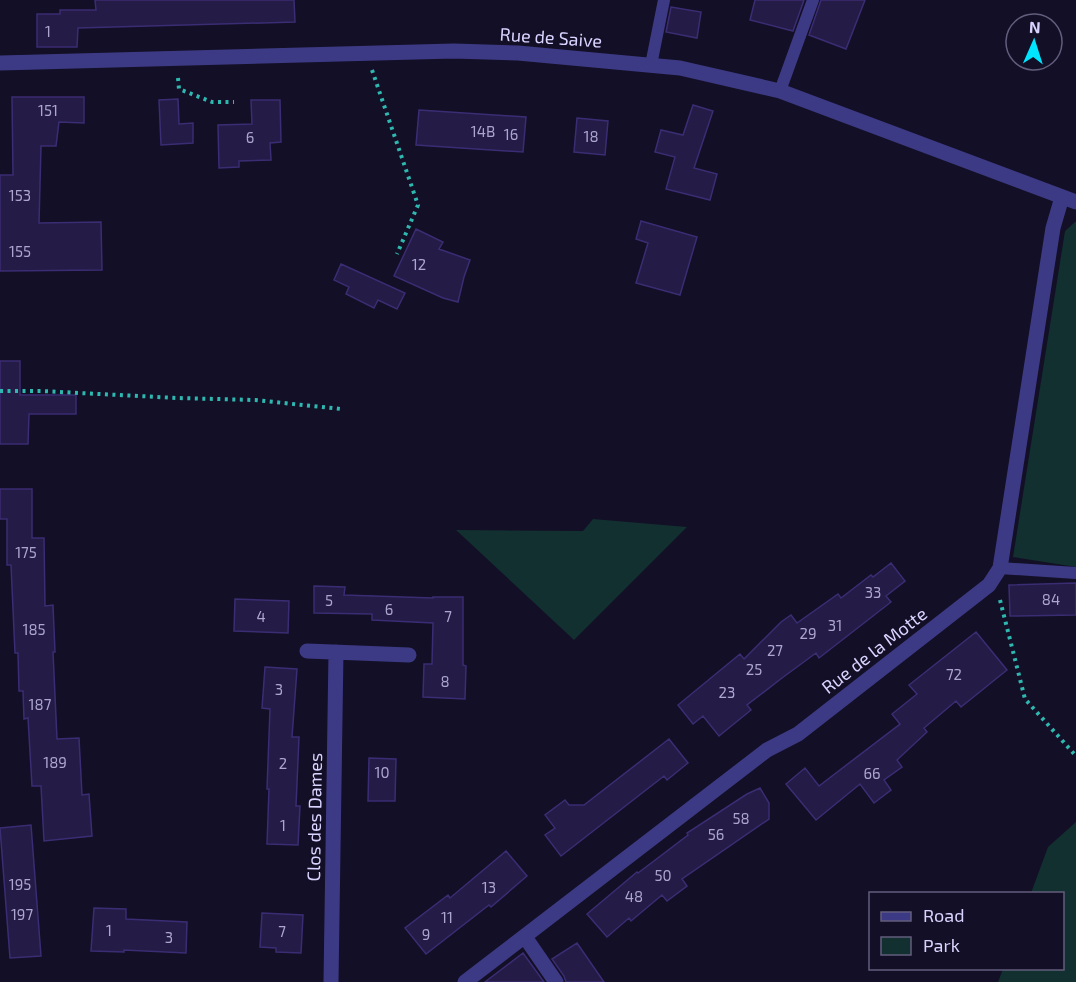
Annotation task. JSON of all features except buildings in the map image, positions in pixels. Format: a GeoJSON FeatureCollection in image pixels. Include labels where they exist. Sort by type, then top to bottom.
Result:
{"type":"FeatureCollection","features":[{"type":"Feature","properties":{"kind":"street","name":"Rue de Saive"},"geometry":{"type":"LineString","coordinates":[[0,63],[454,51],[518,53],[680,68],[780,92],[1069,199]]}},
{"type":"Feature","properties":{"kind":"street","name":"Rue de la Motte"},"geometry":{"type":"LineString","coordinates":[[465,982],[767,750],[798,734],[989,585],[1000,568],[1053,228],[1069,199]]}},
{"type":"Feature","properties":{"kind":"street"},"geometry":{"type":"LineString","coordinates":[[307,651],[409,655]]}},
{"type":"Feature","properties":{"kind":"street","name":"Clos des Dames"},"geometry":{"type":"LineString","coordinates":[[331,982],[336,652]]}},
{"type":"Feature","properties":{"kind":"street"},"geometry":{"type":"LineString","coordinates":[[525,937],[556,982]]}},
{"type":"Feature","properties":{"kind":"lane"},"geometry":{"type":"LineString","coordinates":[[651,65],[664,0]]}},
{"type":"Feature","properties":{"kind":"lane"},"geometry":{"type":"LineString","coordinates":[[780,92],[813,0]]}},
{"type":"Feature","properties":{"kind":"lane"},"geometry":{"type":"LineString","coordinates":[[1000,568],[1076,573]]}},
{"type":"Feature","properties":{"kind":"path"},"geometry":{"type":"LineString","coordinates":[[366,53],[418,205],[397,254]]}},
{"type":"Feature","properties":{"kind":"path"},"geometry":{"type":"LineString","coordinates":[[176,59],[179,89],[212,102],[234,102]]}},
{"type":"Feature","properties":{"kind":"path"},"geometry":{"type":"LineString","coordinates":[[0,391],[255,400],[341,409]]}},
{"type":"Feature","properties":{"kind":"path"},"geometry":{"type":"LineString","coordinates":[[989,585],[1000,600],[1024,699],[1076,756]]}},
{"type":"Feature","properties":{"kind":"green space"},"geometry":{"type":"Polygon","coordinates":[[[1075,222],[1076,567],[1013,557],[1065,231],[1075,222]]]}},
{"type":"Feature","properties":{"kind":"green space"},"geometry":{"type":"Polygon","coordinates":[[[593,519],[687,527],[574,640],[456,530],[583,531],[593,519]]]}},
{"type":"Feature","properties":{"kind":"green space"},"geometry":{"type":"Polygon","coordinates":[[[1076,822],[1076,982],[998,982],[1003,970],[1064,970],[1064,892],[1031,892],[1048,847],[1076,822]]]}}]}
